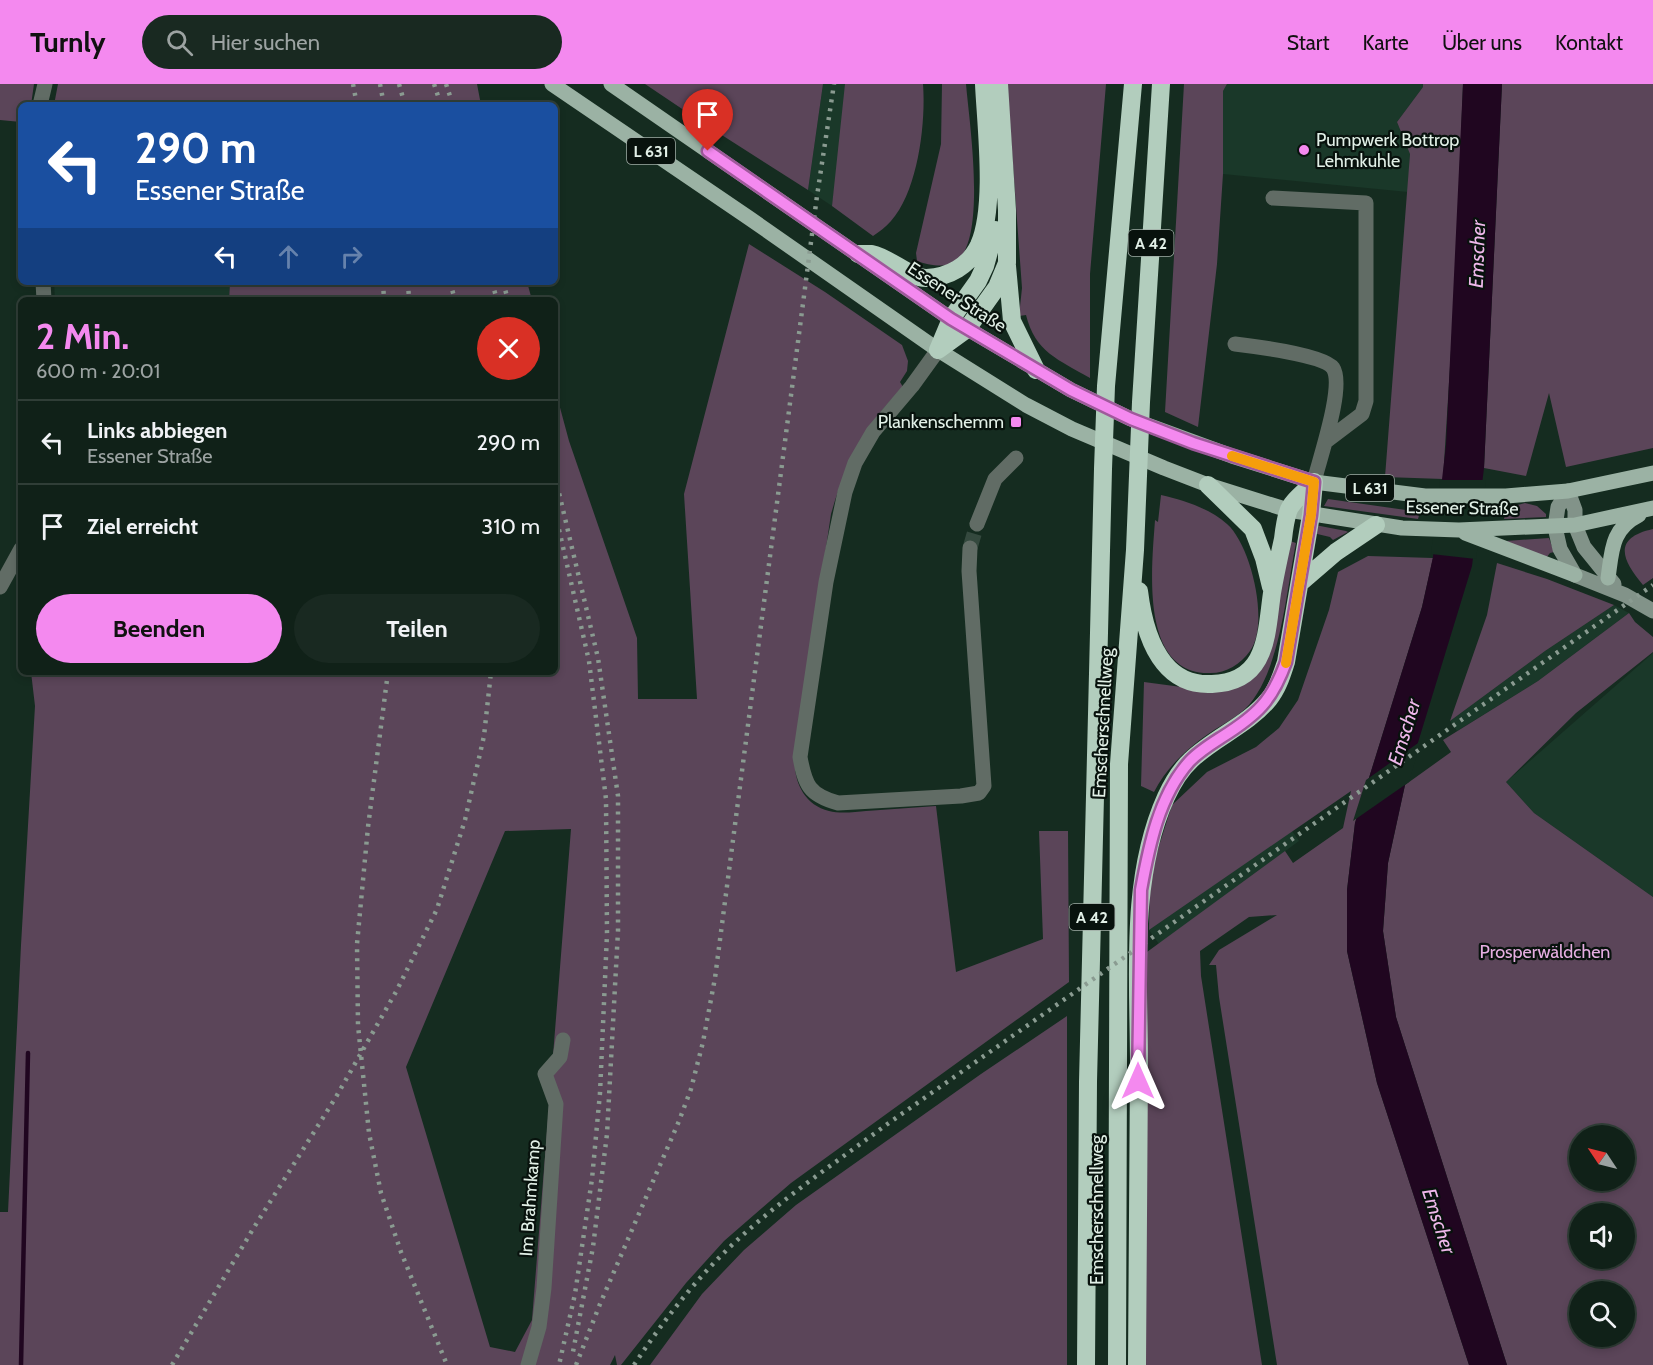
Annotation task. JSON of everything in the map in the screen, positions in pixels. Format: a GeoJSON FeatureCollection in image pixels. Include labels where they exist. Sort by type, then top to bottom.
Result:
{"type":"FeatureCollection","features":[{"type":"Feature","properties":{"kind":"highway"},"geometry":{"type":"LineString","coordinates":[[858,254],[873,254],[924,278],[944,276],[962,267],[978,246],[986,220],[988,163],[984,84]]}},
{"type":"Feature","properties":{"kind":"highway"},"geometry":{"type":"LineString","coordinates":[[999,84],[1007,210],[1007,263],[1012,321],[1036,370]]}},
{"type":"Feature","properties":{"kind":"highway","name":"A 42"},"geometry":{"type":"LineString","coordinates":[[1086,1365],[1088,1082],[1106,386],[1133,84]]}},
{"type":"Feature","properties":{"kind":"highway","name":"Emscherschnellweg"},"geometry":{"type":"LineString","coordinates":[[1117,1365],[1119,764],[1135,550],[1141,402],[1161,84]]}},
{"type":"Feature","properties":{"kind":"highway"},"geometry":{"type":"LineString","coordinates":[[938,350],[951,319],[978,281],[995,231],[995,199],[988,163]]}},
{"type":"Feature","properties":{"kind":"highway"},"geometry":{"type":"LineString","coordinates":[[938,350],[967,329],[997,286],[1007,263]]}},
{"type":"Feature","properties":{"kind":"highway"},"geometry":{"type":"LineString","coordinates":[[1135,550],[1140,598],[1147,632],[1160,657],[1169,669],[1188,681],[1217,684],[1231,681],[1254,666],[1266,644],[1272,593],[1288,510],[1314,482]]}},
{"type":"Feature","properties":{"kind":"highway"},"geometry":{"type":"LineString","coordinates":[[1137,1365],[1139,962],[1141,890],[1146,860],[1165,799],[1176,778],[1190,760],[1240,725],[1270,698],[1275,690],[1286,662],[1311,515],[1314,482]]}},
{"type":"Feature","properties":{"kind":"highway"},"geometry":{"type":"LineString","coordinates":[[1208,485],[1253,529],[1264,558],[1272,593]]}},
{"type":"Feature","properties":{"kind":"highway"},"geometry":{"type":"LineString","coordinates":[[1300,583],[1336,552],[1376,525]]}},
{"type":"Feature","properties":{"kind":"main road","name":"Essener Straße"},"geometry":{"type":"LineString","coordinates":[[552,84],[938,350],[1026,405],[1072,429],[1208,485],[1311,515],[1420,529],[1502,530],[1575,525]]}},
{"type":"Feature","properties":{"kind":"main road","name":"Essener Straße"},"geometry":{"type":"LineString","coordinates":[[611,84],[951,319],[1036,370],[1131,419],[1232,456],[1314,482],[1425,496],[1506,496],[1568,491]]}},
{"type":"Feature","properties":{"kind":"main road","name":"L 631"},"geometry":{"type":"LineString","coordinates":[[1568,491],[1653,473]]}},
{"type":"Feature","properties":{"kind":"main road"},"geometry":{"type":"LineString","coordinates":[[1568,491],[1575,510],[1575,525],[1584,547],[1624,595]]}},
{"type":"Feature","properties":{"kind":"main road"},"geometry":{"type":"LineString","coordinates":[[1568,491],[1558,507],[1555,526],[1560,549],[1575,575]]}},
{"type":"Feature","properties":{"kind":"main road","name":"L 631"},"geometry":{"type":"LineString","coordinates":[[1575,525],[1653,508]]}},
{"type":"Feature","properties":{"kind":"main road"},"geometry":{"type":"LineString","coordinates":[[1608,578],[1612,550],[1623,524],[1653,508]]}},
{"type":"Feature","properties":{"kind":"main road"},"geometry":{"type":"LineString","coordinates":[[1459,530],[1624,595],[1653,611]]}},
{"type":"Feature","properties":{"kind":"street"},"geometry":{"type":"LineString","coordinates":[[41,102],[45,84]]}},
{"type":"Feature","properties":{"kind":"street"},"geometry":{"type":"LineString","coordinates":[[1273,198],[1366,203],[1366,401],[1362,414],[1325,442]]}},
{"type":"Feature","properties":{"kind":"street"},"geometry":{"type":"LineString","coordinates":[[1235,344],[1306,357],[1324,362],[1333,368],[1336,379],[1333,411],[1314,482]]}},
{"type":"Feature","properties":{"kind":"street"},"geometry":{"type":"LineString","coordinates":[[938,350],[912,386],[873,432],[855,463],[845,492],[826,582],[800,757],[804,779],[809,789],[823,799],[838,803],[961,796],[979,793],[984,786],[969,571],[970,548]]}},
{"type":"Feature","properties":{"kind":"street"},"geometry":{"type":"LineString","coordinates":[[977,524],[995,479],[1016,458]]}},
{"type":"Feature","properties":{"kind":"street"},"geometry":{"type":"LineString","coordinates":[[0,587],[18,554]]}},
{"type":"Feature","properties":{"kind":"street","name":"Im Brahmkamp"},"geometry":{"type":"LineString","coordinates":[[528,1365],[539,1327],[544,1288],[556,1104],[545,1074],[560,1057],[563,1040]]}},
{"type":"Feature","properties":{"kind":"shaded area"},"geometry":{"type":"Polygon","coordinates":[[[823,84],[849,84],[832,206],[808,190],[823,84]]]}},
{"type":"Feature","properties":{"kind":"shaded area"},"geometry":{"type":"Polygon","coordinates":[[[1227,84],[1423,84],[1397,122],[1410,153],[1408,192],[1223,174],[1223,91],[1227,84]]]}},
{"type":"Feature","properties":{"kind":"shaded area"},"geometry":{"type":"Polygon","coordinates":[[[54,285],[230,285],[229,297],[55,297],[54,285]]]}},
{"type":"Feature","properties":{"kind":"shaded area"},"geometry":{"type":"Polygon","coordinates":[[[1614,605],[1629,613],[1538,681],[1457,731],[1450,721],[1545,651],[1614,605]]]}},
{"type":"Feature","properties":{"kind":"shaded area"},"geometry":{"type":"Polygon","coordinates":[[[1653,653],[1653,897],[1534,813],[1506,782],[1653,653]]]}},
{"type":"Feature","properties":{"kind":"shaded area"},"geometry":{"type":"Polygon","coordinates":[[[1292,831],[1299,841],[1159,944],[1149,930],[1292,831]]]}},
{"type":"Feature","properties":{"kind":"green space"},"geometry":{"type":"Polygon","coordinates":[[[0,84],[34,84],[31,102],[18,102],[18,122],[0,120],[0,84]]]}},
{"type":"Feature","properties":{"kind":"green space"},"geometry":{"type":"Polygon","coordinates":[[[58,84],[477,84],[480,102],[55,102],[58,84]]]}},
{"type":"Feature","properties":{"kind":"green space"},"geometry":{"type":"Polygon","coordinates":[[[645,84],[823,84],[808,190],[703,123],[645,84]]]}},
{"type":"Feature","properties":{"kind":"green space"},"geometry":{"type":"Polygon","coordinates":[[[845,84],[923,84],[923,118],[914,175],[900,208],[889,223],[873,236],[832,206],[845,84]]]}},
{"type":"Feature","properties":{"kind":"green space"},"geometry":{"type":"Polygon","coordinates":[[[942,84],[966,84],[974,177],[974,204],[966,248],[957,261],[943,266],[917,261],[916,253],[941,144],[942,84]]]}},
{"type":"Feature","properties":{"kind":"green space"},"geometry":{"type":"Polygon","coordinates":[[[1007,84],[1106,84],[1090,274],[1090,378],[1050,354],[1035,338],[1026,315],[1019,316],[1022,288],[1007,84]]]}},
{"type":"Feature","properties":{"kind":"green space"},"geometry":{"type":"Polygon","coordinates":[[[1184,84],[1227,84],[1223,91],[1223,174],[1217,264],[1198,427],[1165,412],[1184,84]]]}},
{"type":"Feature","properties":{"kind":"green space"},"geometry":{"type":"Polygon","coordinates":[[[1423,84],[1463,84],[1455,286],[1443,479],[1385,477],[1410,154],[1397,122],[1423,84]]]}},
{"type":"Feature","properties":{"kind":"green space"},"geometry":{"type":"Polygon","coordinates":[[[1502,84],[1653,84],[1653,448],[1566,467],[1549,393],[1526,476],[1484,468],[1502,84]]]}},
{"type":"Feature","properties":{"kind":"green space"},"geometry":{"type":"Polygon","coordinates":[[[749,244],[825,292],[902,345],[908,361],[907,371],[900,382],[903,387],[877,417],[858,446],[843,477],[831,514],[795,757],[798,783],[807,798],[820,808],[829,811],[848,812],[936,806],[956,972],[1043,939],[1039,831],[1068,831],[1069,982],[791,1183],[724,1241],[686,1283],[621,1365],[617,1365],[615,1355],[610,1365],[0,1365],[0,1212],[8,1212],[35,706],[31,675],[558,675],[558,400],[569,441],[637,638],[638,699],[697,699],[684,494],[749,244]],[[571,829],[505,831],[406,1067],[490,1347],[515,1352],[532,1320],[571,829]]]}},
{"type":"Feature","properties":{"kind":"green space"},"geometry":{"type":"Polygon","coordinates":[[[230,285],[528,285],[531,297],[229,297],[230,285]]]}},
{"type":"Feature","properties":{"kind":"green space"},"geometry":{"type":"Polygon","coordinates":[[[1161,495],[1187,502],[1220,518],[1236,534],[1244,549],[1258,604],[1256,639],[1246,656],[1226,670],[1208,673],[1186,668],[1170,655],[1160,636],[1154,613],[1152,563],[1155,520],[1158,522],[1161,495]]]}},
{"type":"Feature","properties":{"kind":"green space"},"geometry":{"type":"Polygon","coordinates":[[[1328,499],[1420,512],[1418,519],[1324,506],[1328,499]]]}},
{"type":"Feature","properties":{"kind":"green space"},"geometry":{"type":"Polygon","coordinates":[[[1525,503],[1537,506],[1546,514],[1546,517],[1504,519],[1507,508],[1525,503]]]}},
{"type":"Feature","properties":{"kind":"green space"},"geometry":{"type":"Polygon","coordinates":[[[1315,525],[1348,532],[1333,540],[1330,537],[1313,533],[1315,525]]]}},
{"type":"Feature","properties":{"kind":"green space"},"geometry":{"type":"Polygon","coordinates":[[[1653,529],[1653,578],[1643,585],[1626,559],[1626,544],[1640,533],[1653,529]]]}},
{"type":"Feature","properties":{"kind":"green space"},"geometry":{"type":"Polygon","coordinates":[[[1549,538],[1554,552],[1546,558],[1506,541],[1549,538]]]}},
{"type":"Feature","properties":{"kind":"green space"},"geometry":{"type":"Polygon","coordinates":[[[1287,540],[1296,543],[1285,607],[1267,675],[1257,694],[1242,712],[1205,736],[1180,757],[1165,774],[1154,792],[1141,786],[1144,682],[1189,688],[1247,678],[1287,540]]]}},
{"type":"Feature","properties":{"kind":"green space"},"geometry":{"type":"Polygon","coordinates":[[[1368,556],[1433,558],[1422,607],[1355,823],[1347,890],[1347,951],[1377,1083],[1469,1365],[1277,1365],[1219,997],[1216,965],[1209,965],[1219,950],[1277,915],[1249,917],[1200,951],[1201,976],[1262,1365],[1144,1365],[1147,952],[1285,851],[1293,863],[1343,828],[1351,791],[1149,930],[1150,874],[1172,805],[1207,772],[1256,747],[1279,728],[1298,700],[1329,610],[1338,572],[1368,556]]]}},
{"type":"Feature","properties":{"kind":"green space"},"geometry":{"type":"Polygon","coordinates":[[[1497,563],[1547,579],[1614,605],[1545,651],[1450,721],[1487,615],[1497,563]]]}},
{"type":"Feature","properties":{"kind":"green space","name":"Prosperwäldchen"},"geometry":{"type":"Polygon","coordinates":[[[1629,613],[1635,622],[1653,637],[1653,652],[1576,713],[1506,782],[1534,813],[1653,897],[1653,1365],[1507,1365],[1396,1017],[1383,931],[1388,863],[1405,785],[1451,752],[1443,740],[1538,681],[1629,613]]]}},
{"type":"Feature","properties":{"kind":"green space"},"geometry":{"type":"Polygon","coordinates":[[[1067,1016],[1067,1365],[650,1365],[702,1294],[744,1250],[796,1205],[1067,1016]]]}},
{"type":"Feature","properties":{"kind":"water","name":"Emscher"},"geometry":{"type":"Polygon","coordinates":[[[1463,84],[1502,84],[1484,468],[1472,566],[1405,785],[1388,863],[1383,931],[1396,1017],[1507,1365],[1469,1365],[1377,1083],[1347,951],[1347,890],[1355,823],[1422,607],[1433,557],[1446,445],[1463,84]]]}},
{"type":"Feature","properties":{"kind":"pier"},"geometry":{"type":"Polygon","coordinates":[[[1440,480],[1486,480],[1476,559],[1431,554],[1440,480]]]}},
{"type":"Feature","properties":{"kind":"pier"},"geometry":{"type":"Polygon","coordinates":[[[1421,741],[1409,782],[1353,821],[1366,780],[1421,741]]]}},
{"type":"Feature","properties":{"kind":"waterway"},"geometry":{"type":"LineString","coordinates":[[21,1365],[28,1053]]}},
{"type":"Feature","properties":{"kind":"tunnel"},"geometry":{"type":"LineString","coordinates":[[970,548],[977,524]]}},
{"type":"Feature","properties":{"kind":"railway"},"geometry":{"type":"LineString","coordinates":[[353,84],[356,102]]}},
{"type":"Feature","properties":{"kind":"railway"},"geometry":{"type":"LineString","coordinates":[[380,84],[383,102]]}},
{"type":"Feature","properties":{"kind":"railway"},"geometry":{"type":"LineString","coordinates":[[399,84],[404,102]]}},
{"type":"Feature","properties":{"kind":"railway"},"geometry":{"type":"LineString","coordinates":[[434,84],[440,102]]}},
{"type":"Feature","properties":{"kind":"railway"},"geometry":{"type":"LineString","coordinates":[[446,84],[452,102]]}},
{"type":"Feature","properties":{"kind":"railway"},"geometry":{"type":"LineString","coordinates":[[576,1365],[679,1121],[691,1089],[703,1042],[715,978],[817,196],[834,84]]}},
{"type":"Feature","properties":{"kind":"railway"},"geometry":{"type":"LineString","coordinates":[[383,285],[384,297]]}},
{"type":"Feature","properties":{"kind":"railway"},"geometry":{"type":"LineString","coordinates":[[408,285],[409,297]]}},
{"type":"Feature","properties":{"kind":"railway"},"geometry":{"type":"LineString","coordinates":[[451,285],[454,297]]}},
{"type":"Feature","properties":{"kind":"railway"},"geometry":{"type":"LineString","coordinates":[[493,285],[496,297]]}},
{"type":"Feature","properties":{"kind":"railway"},"geometry":{"type":"LineString","coordinates":[[504,285],[507,297]]}},
{"type":"Feature","properties":{"kind":"railway"},"geometry":{"type":"LineString","coordinates":[[558,489],[598,658],[618,796],[618,931],[607,1134],[593,1247],[572,1357]]}},
{"type":"Feature","properties":{"kind":"railway"},"geometry":{"type":"LineString","coordinates":[[558,525],[589,661],[606,799],[607,934],[600,1093],[592,1179],[575,1294],[559,1365]]}},
{"type":"Feature","properties":{"kind":"railway"},"geometry":{"type":"LineString","coordinates":[[634,1365],[668,1317],[706,1272],[733,1244],[789,1197],[886,1125],[1653,585]]}},
{"type":"Feature","properties":{"kind":"railway"},"geometry":{"type":"LineString","coordinates":[[388,675],[368,827],[357,944],[358,1025],[369,1133],[381,1193],[401,1252],[447,1365]]}},
{"type":"Feature","properties":{"kind":"railway"},"geometry":{"type":"LineString","coordinates":[[172,1365],[253,1229],[336,1097],[397,990],[437,909],[465,820],[484,736],[491,675]]}},
{"type":"Feature","properties":{"kind":"slow traffic"},"geometry":{"type":"LineString","coordinates":[[1232,456],[1314,482],[1311,515],[1286,663]]}},
{"type":"Feature","properties":{"kind":"place","name":"Pumpwerk Bottrop Lehmkuhle"},"geometry":{"type":"Point","coordinates":[1304,150]}},
{"type":"Feature","properties":{"kind":"place","name":"Plankenschemm"},"geometry":{"type":"Point","coordinates":[1016,422]}},
{"type":"Feature","properties":{"kind":"route"},"geometry":{"type":"LineString","coordinates":[[708,151],[951,319],[1071,390],[1131,419],[1193,443],[1314,482],[1311,515],[1286,662],[1279,682],[1270,698],[1255,713],[1190,760],[1176,778],[1165,799],[1146,860],[1141,890],[1138,1081]]}}]}
